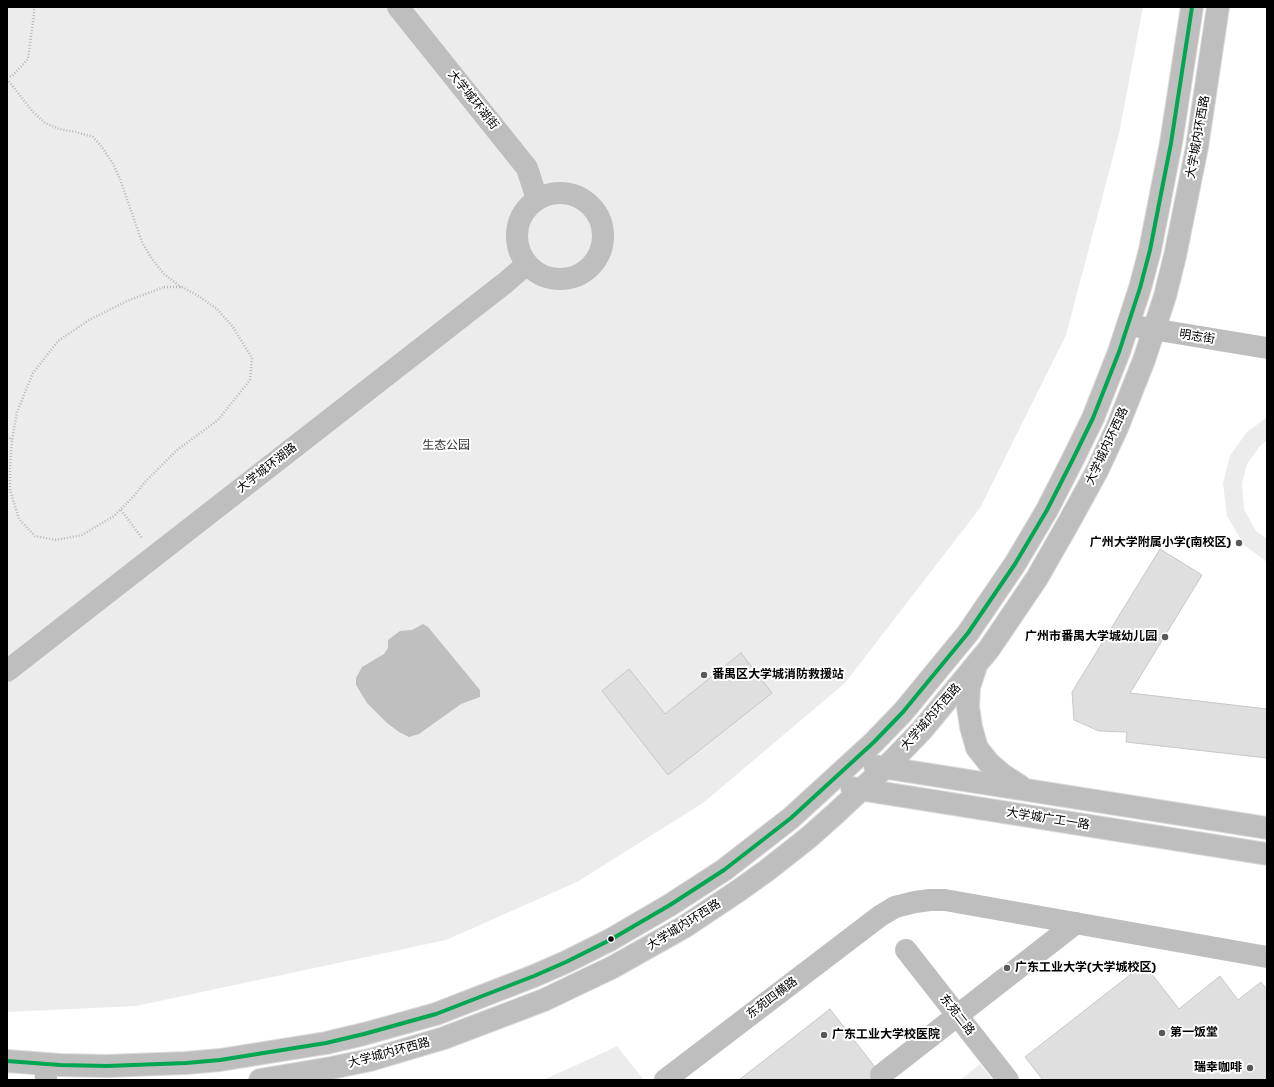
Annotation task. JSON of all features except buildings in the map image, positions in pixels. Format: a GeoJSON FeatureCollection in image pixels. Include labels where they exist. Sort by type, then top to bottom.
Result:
{"type":"FeatureCollection","features":[{"type":"Feature","properties":{"kind":"main road","name":"大学城环湖街"},"geometry":{"type":"LineString","coordinates":[[398,7],[527,168],[537,199]]}},
{"type":"Feature","properties":{"kind":"main road","name":"大学城内环西路"},"geometry":{"type":"LineString","coordinates":[[7,1061],[45,1072],[107,1066],[220,1060],[326,1043],[436,1014],[490,994],[566,962],[610,940],[724,870],[791,818],[829,785],[903,712],[968,634],[1015,564],[1047,510],[1093,418],[1119,352],[1140,288],[1157,217],[1171,143],[1192,7]]}},
{"type":"Feature","properties":{"kind":"main road","name":"大学城内环西路"},"geometry":{"type":"LineString","coordinates":[[260,1080],[370,1060],[444,1038],[499,1018],[577,985],[613,967],[684,927],[738,892],[808,838],[861,790],[922,730],[993,643],[1037,578],[1097,471],[1117,428],[1144,360],[1154,330],[1168,282],[1184,216],[1202,113],[1218,7]]}},
{"type":"Feature","properties":{"kind":"main road"},"geometry":{"type":"LineString","coordinates":[[564,193],[578,197],[589,204],[598,216],[602,228],[602,242],[598,256],[589,267],[578,275],[564,278],[550,278],[538,273],[527,264],[519,251],[516,237],[519,222],[526,209],[537,199],[550,194],[564,193]]}},
{"type":"Feature","properties":{"kind":"main road","name":"大学城环湖路"},"geometry":{"type":"LineString","coordinates":[[7,671],[505,283],[527,264]]}},
{"type":"Feature","properties":{"kind":"main road","name":"明志街"},"geometry":{"type":"LineString","coordinates":[[1128,325],[1267,348]]}},
{"type":"Feature","properties":{"kind":"main road"},"geometry":{"type":"LineString","coordinates":[[976,665],[969,687],[968,707],[971,727],[977,748],[989,763],[1003,775],[1026,790]]}},
{"type":"Feature","properties":{"kind":"main road","name":"大学城广工一路"},"geometry":{"type":"LineString","coordinates":[[852,762],[1267,828]]}},
{"type":"Feature","properties":{"kind":"main road","name":"大学城广工一路"},"geometry":{"type":"LineString","coordinates":[[829,785],[1267,854]]}},
{"type":"Feature","properties":{"kind":"main road","name":"东苑四横路"},"geometry":{"type":"LineString","coordinates":[[665,1080],[880,916],[896,907],[915,902],[945,900],[1267,957]]}},
{"type":"Feature","properties":{"kind":"main road"},"geometry":{"type":"LineString","coordinates":[[882,1075],[1076,923]]}},
{"type":"Feature","properties":{"kind":"main road","name":"东苑二路"},"geometry":{"type":"LineString","coordinates":[[906,950],[1008,1080]]}},
{"type":"Feature","properties":{"kind":"path"},"geometry":{"type":"LineString","coordinates":[[34,7],[28,59],[12,76],[7,78],[33,112],[46,123],[59,129],[93,137],[102,147],[113,164],[120,179],[142,242],[152,259],[164,274],[217,309],[233,327],[252,358],[250,380],[218,420],[177,450],[114,516],[82,535],[56,540],[35,536],[19,519],[10,490],[12,440],[17,412],[33,373],[58,341],[89,320],[127,301],[164,287],[182,287]]}},
{"type":"Feature","properties":{"kind":"path"},"geometry":{"type":"LineString","coordinates":[[7,436],[12,440]]}},
{"type":"Feature","properties":{"kind":"path"},"geometry":{"type":"LineString","coordinates":[[121,510],[155,555]]}},
{"type":"Feature","properties":{"kind":"green space","name":"生态公园"},"geometry":{"type":"Polygon","coordinates":[[[7,7],[1143,7],[1119,134],[1066,335],[980,508],[845,683],[703,803],[577,882],[446,940],[136,1006],[7,1012],[7,7]]]}},
{"type":"Feature","properties":{"kind":"green space"},"geometry":{"type":"Polygon","coordinates":[[[1267,417],[1267,440],[1259,447],[1247,464],[1242,484],[1244,509],[1256,531],[1267,539],[1267,562],[1244,545],[1227,516],[1223,483],[1230,456],[1246,433],[1267,417]]]}},
{"type":"Feature","properties":{"kind":"green space"},"geometry":{"type":"Polygon","coordinates":[[[617,1046],[644,1080],[543,1080],[605,1052],[617,1046]]]}},
{"type":"Feature","properties":{"kind":"green space"},"geometry":{"type":"Polygon","coordinates":[[[980,1064],[993,1080],[960,1080],[980,1064]]]}},
{"type":"Feature","properties":{"kind":"shaded area"},"geometry":{"type":"Polygon","coordinates":[[[423,624],[428,627],[480,690],[480,697],[461,704],[419,734],[409,737],[387,723],[367,703],[356,685],[356,678],[362,667],[384,654],[388,648],[388,640],[400,631],[412,630],[423,624]]]}},
{"type":"Feature","properties":{"kind":"transit line"},"geometry":{"type":"LineString","coordinates":[[7,1061],[60,1065],[107,1066],[220,1060],[326,1043],[436,1014],[534,976],[610,940],[670,905],[724,870],[791,818],[874,742],[903,712],[968,633],[1015,564],[1047,510],[1073,459],[1093,418],[1119,352],[1140,288],[1150,250],[1171,143],[1192,7]]}},
{"type":"Feature","properties":{"kind":"place","name":"广州大学附属小学(南校区)"},"geometry":{"type":"Point","coordinates":[1239,543]}},
{"type":"Feature","properties":{"kind":"place","name":"广州市番禺大学城幼儿园"},"geometry":{"type":"Point","coordinates":[1165,637]}},
{"type":"Feature","properties":{"kind":"place","name":"番禺区大学城消防救援站"},"geometry":{"type":"Point","coordinates":[704,675]}},
{"type":"Feature","properties":{"kind":"place","name":"广东工业大学(大学城校区)"},"geometry":{"type":"Point","coordinates":[1007,968]}},
{"type":"Feature","properties":{"kind":"place","name":"第一饭堂"},"geometry":{"type":"Point","coordinates":[1162,1033]}},
{"type":"Feature","properties":{"kind":"place","name":"广东工业大学校医院"},"geometry":{"type":"Point","coordinates":[824,1035]}},
{"type":"Feature","properties":{"kind":"place","name":"瑞幸咖啡"},"geometry":{"type":"Point","coordinates":[1250,1068]}}]}
